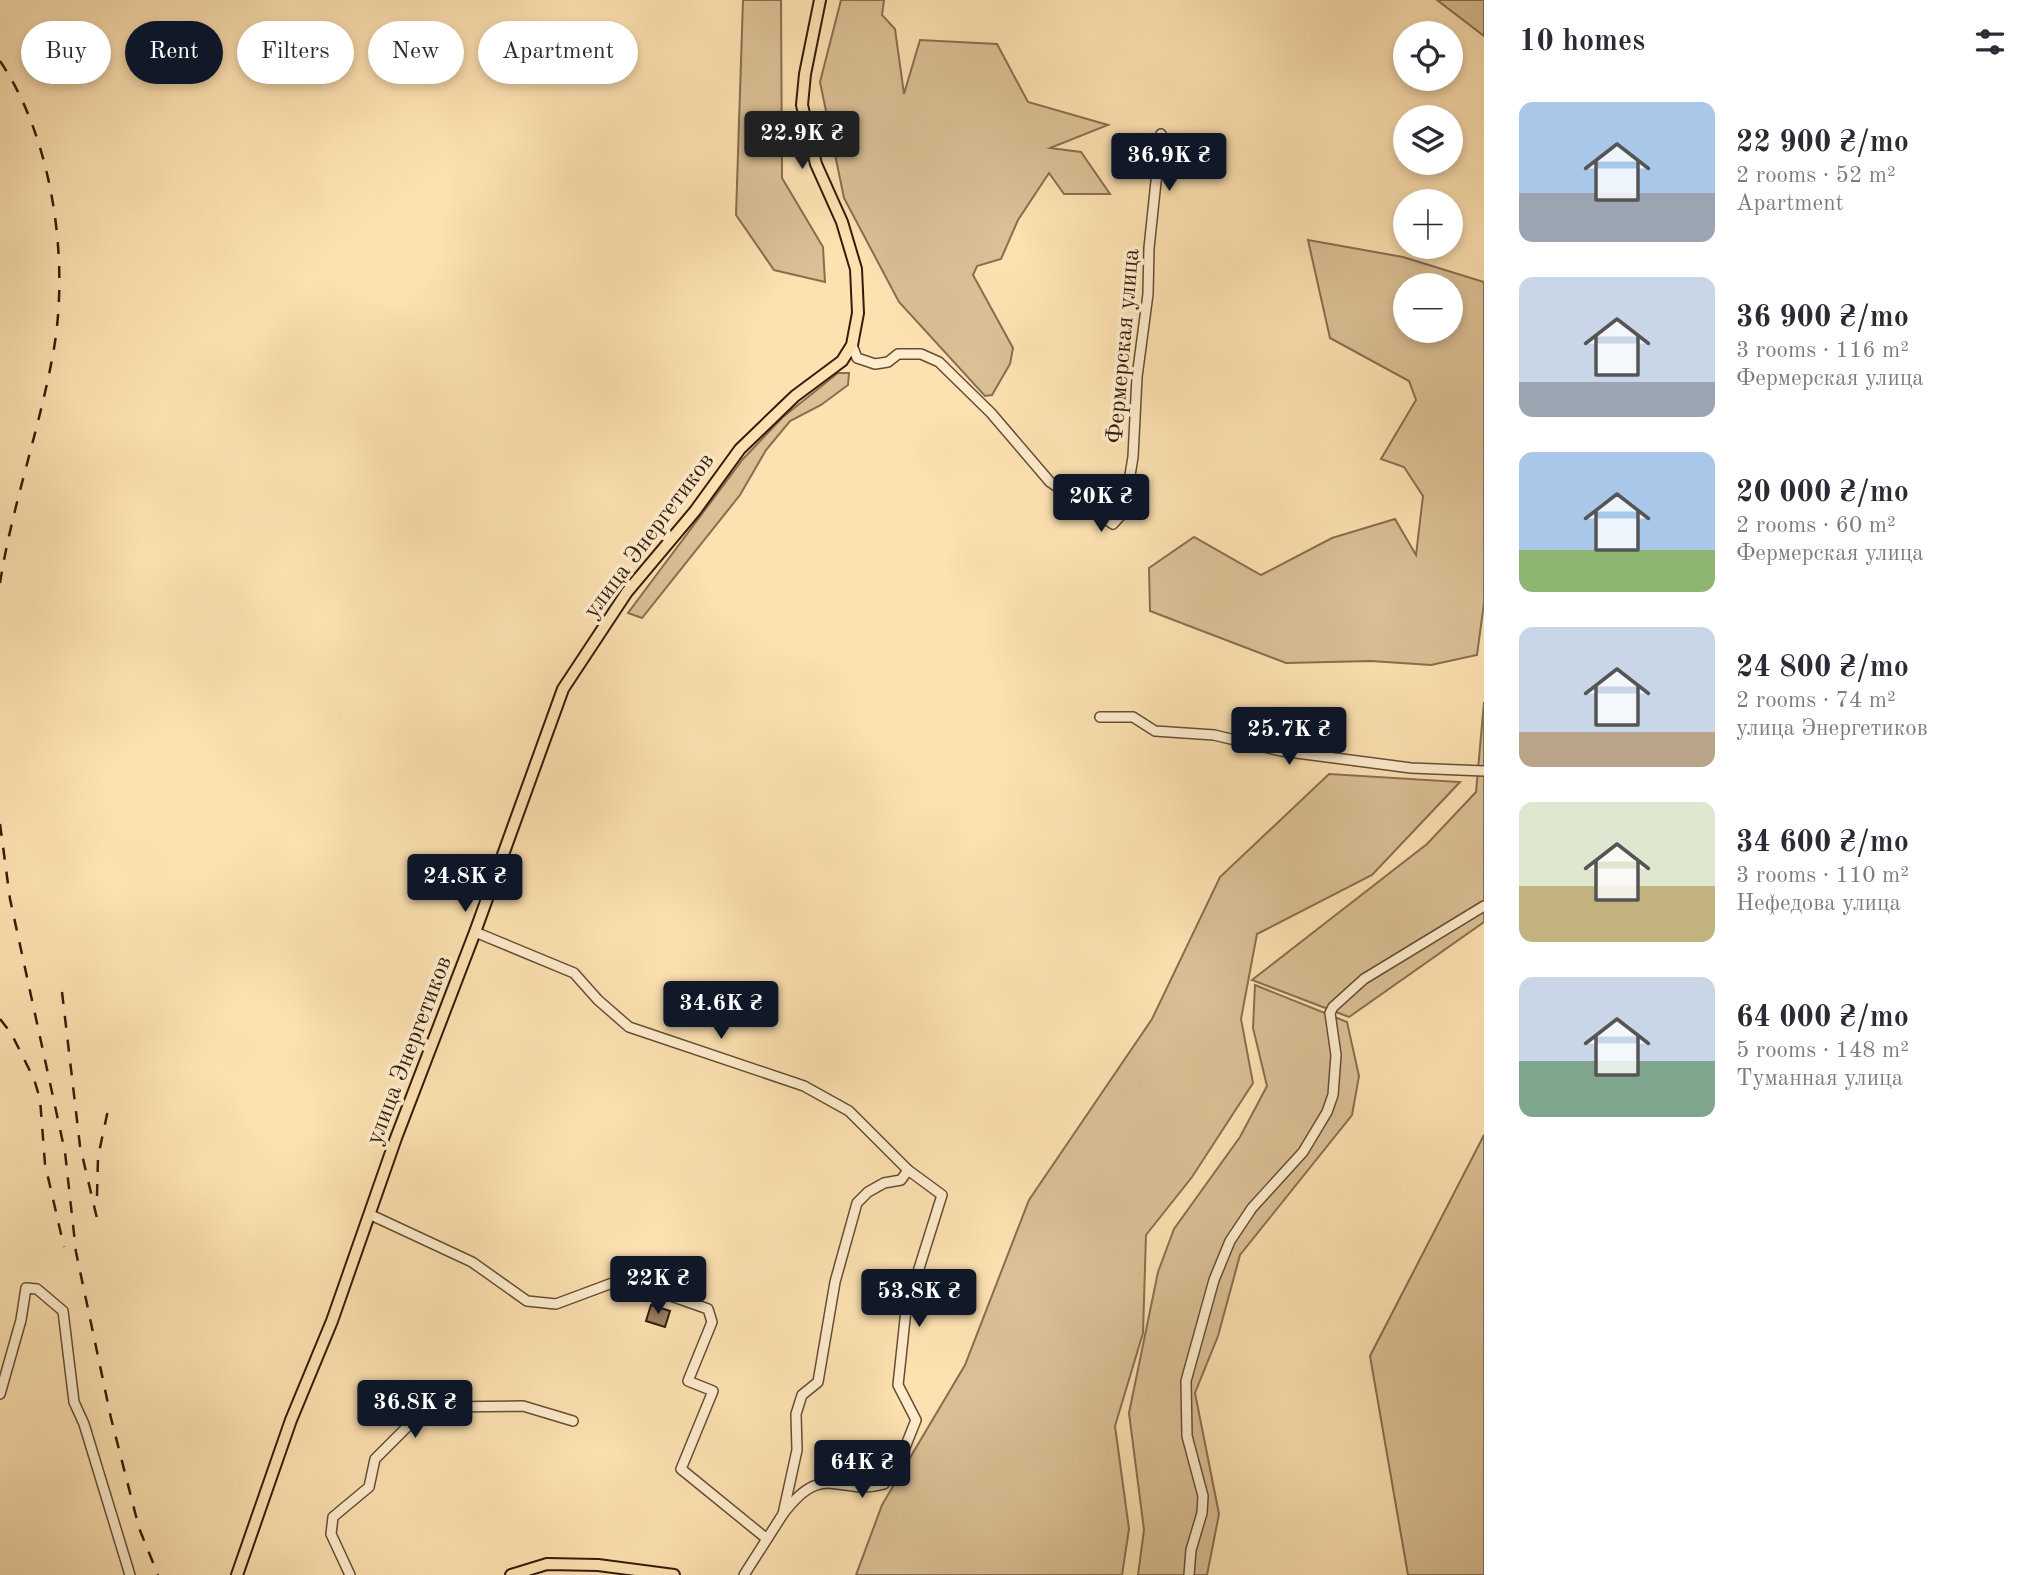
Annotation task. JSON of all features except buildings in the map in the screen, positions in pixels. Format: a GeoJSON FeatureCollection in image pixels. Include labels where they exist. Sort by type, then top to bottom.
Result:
{"type":"FeatureCollection","features":[{"type":"Feature","properties":{"kind":"main road"},"geometry":{"type":"LineString","coordinates":[[820,0],[805,74],[802,105],[816,164],[842,222],[856,269],[858,313],[852,345]]}},
{"type":"Feature","properties":{"kind":"main road","name":"улица Энергетиков"},"geometry":{"type":"LineString","coordinates":[[237,1575],[291,1420],[371,1215],[396,1138],[564,689],[627,592],[695,511],[740,449],[795,396],[842,361],[852,345]]}},
{"type":"Feature","properties":{"kind":"main road"},"geometry":{"type":"LineString","coordinates":[[511,1575],[547,1564],[558,1564],[598,1565],[674,1575]]}},
{"type":"Feature","properties":{"kind":"street","name":"Фермерская улица"},"geometry":{"type":"LineString","coordinates":[[852,345],[857,358],[875,364],[888,362],[898,354],[920,354],[939,362],[991,413],[1050,482],[1114,524],[1124,512],[1133,457],[1161,134]]}},
{"type":"Feature","properties":{"kind":"street"},"geometry":{"type":"LineString","coordinates":[[1100,717],[1133,717],[1155,731],[1214,735],[1281,751],[1411,768],[1484,771]]}},
{"type":"Feature","properties":{"kind":"street"},"geometry":{"type":"LineString","coordinates":[[1189,1575],[1191,1550],[1202,1513],[1203,1496],[1187,1436],[1185,1395],[1190,1365],[1221,1259],[1252,1208],[1303,1152],[1327,1112],[1335,1077],[1336,1055],[1330,1013],[1333,1007],[1364,979],[1484,906]]}},
{"type":"Feature","properties":{"kind":"street"},"geometry":{"type":"LineString","coordinates":[[475,932],[575,972],[598,1000],[629,1027],[804,1086],[827,1098],[849,1111],[908,1170],[942,1195],[906,1310],[898,1385],[916,1420],[904,1450],[884,1483],[873,1487],[834,1482],[803,1491],[783,1514],[744,1575]]}},
{"type":"Feature","properties":{"kind":"street"},"geometry":{"type":"LineString","coordinates":[[783,1514],[797,1450],[796,1414],[802,1395],[818,1382],[835,1283],[857,1203],[868,1192],[884,1183],[901,1180],[908,1170]]}},
{"type":"Feature","properties":{"kind":"street"},"geometry":{"type":"LineString","coordinates":[[371,1215],[472,1262],[527,1301],[556,1304],[624,1279],[708,1309],[712,1322],[688,1381],[713,1391],[681,1469],[767,1539]]}},
{"type":"Feature","properties":{"kind":"street"},"geometry":{"type":"LineString","coordinates":[[0,1394],[21,1320],[26,1288],[37,1289],[63,1311],[74,1402],[84,1424],[130,1575]]}},
{"type":"Feature","properties":{"kind":"street"},"geometry":{"type":"LineString","coordinates":[[350,1575],[331,1534],[333,1517],[369,1487],[375,1459],[407,1427],[443,1407],[523,1406],[573,1421]]}},
{"type":"Feature","properties":{"kind":"shaded area"},"geometry":{"type":"Polygon","coordinates":[[[743,0],[781,0],[782,178],[823,247],[825,282],[774,270],[736,215],[743,0]]]}},
{"type":"Feature","properties":{"kind":"shaded area"},"geometry":{"type":"Polygon","coordinates":[[[841,0],[884,0],[882,15],[895,29],[904,94],[920,40],[997,44],[1028,102],[1108,125],[1050,148],[1081,152],[1110,194],[1064,194],[1049,173],[1018,220],[1001,259],[977,266],[973,275],[1013,348],[1010,364],[992,395],[985,396],[899,302],[844,198],[820,82],[841,0]]]}},
{"type":"Feature","properties":{"kind":"shaded area"},"geometry":{"type":"Polygon","coordinates":[[[1437,0],[1484,0],[1484,36],[1437,0]]]}},
{"type":"Feature","properties":{"kind":"shaded area"},"geometry":{"type":"Polygon","coordinates":[[[1308,240],[1393,255],[1393,259],[1409,259],[1455,273],[1393,273],[1393,343],[1463,343],[1463,276],[1484,282],[1484,603],[1477,655],[1431,665],[1371,661],[1286,663],[1150,611],[1149,568],[1194,537],[1261,575],[1332,538],[1395,519],[1416,555],[1423,496],[1404,467],[1381,459],[1416,400],[1409,381],[1330,338],[1308,240]]]}},
{"type":"Feature","properties":{"kind":"shaded area"},"geometry":{"type":"Polygon","coordinates":[[[838,373],[849,373],[848,385],[821,405],[790,421],[766,450],[740,495],[642,618],[628,613],[743,459],[783,417],[838,373]]]}},
{"type":"Feature","properties":{"kind":"shaded area"},"geometry":{"type":"Polygon","coordinates":[[[1484,702],[1484,922],[1349,1017],[1252,980],[1427,844],[1476,792],[1484,702]]]}},
{"type":"Feature","properties":{"kind":"shaded area"},"geometry":{"type":"Polygon","coordinates":[[[1329,774],[1460,782],[1372,875],[1257,934],[1241,1019],[1253,1083],[1192,1177],[1146,1235],[1143,1333],[1115,1426],[1129,1529],[1122,1575],[856,1575],[882,1505],[965,1365],[1029,1200],[1152,1019],[1220,877],[1329,774]]]}},
{"type":"Feature","properties":{"kind":"shaded area"},"geometry":{"type":"Polygon","coordinates":[[[1255,985],[1347,1022],[1359,1076],[1352,1115],[1240,1255],[1218,1336],[1195,1393],[1219,1514],[1207,1575],[1138,1575],[1144,1530],[1129,1413],[1158,1272],[1174,1229],[1240,1137],[1267,1086],[1253,1028],[1255,985]]]}},
{"type":"Feature","properties":{"kind":"shaded area"},"geometry":{"type":"Polygon","coordinates":[[[1484,1135],[1484,1575],[1408,1575],[1370,1356],[1484,1135]]]}},
{"type":"Feature","properties":{"kind":"railway"},"geometry":{"type":"LineString","coordinates":[[0,61],[18,92],[45,164],[58,241],[59,280],[53,354],[11,526],[0,583]]}},
{"type":"Feature","properties":{"kind":"railway"},"geometry":{"type":"LineString","coordinates":[[0,824],[10,899],[65,1152],[76,1252],[111,1418],[139,1528],[158,1575]]}},
{"type":"Feature","properties":{"kind":"railway"},"geometry":{"type":"LineString","coordinates":[[62,992],[80,1146],[99,1227]]}},
{"type":"Feature","properties":{"kind":"railway"},"geometry":{"type":"LineString","coordinates":[[0,1019],[11,1033],[34,1079],[40,1099],[45,1164],[64,1247]]}},
{"type":"Feature","properties":{"kind":"railway"},"geometry":{"type":"LineString","coordinates":[[97,1196],[98,1157],[108,1110]]}}]}
